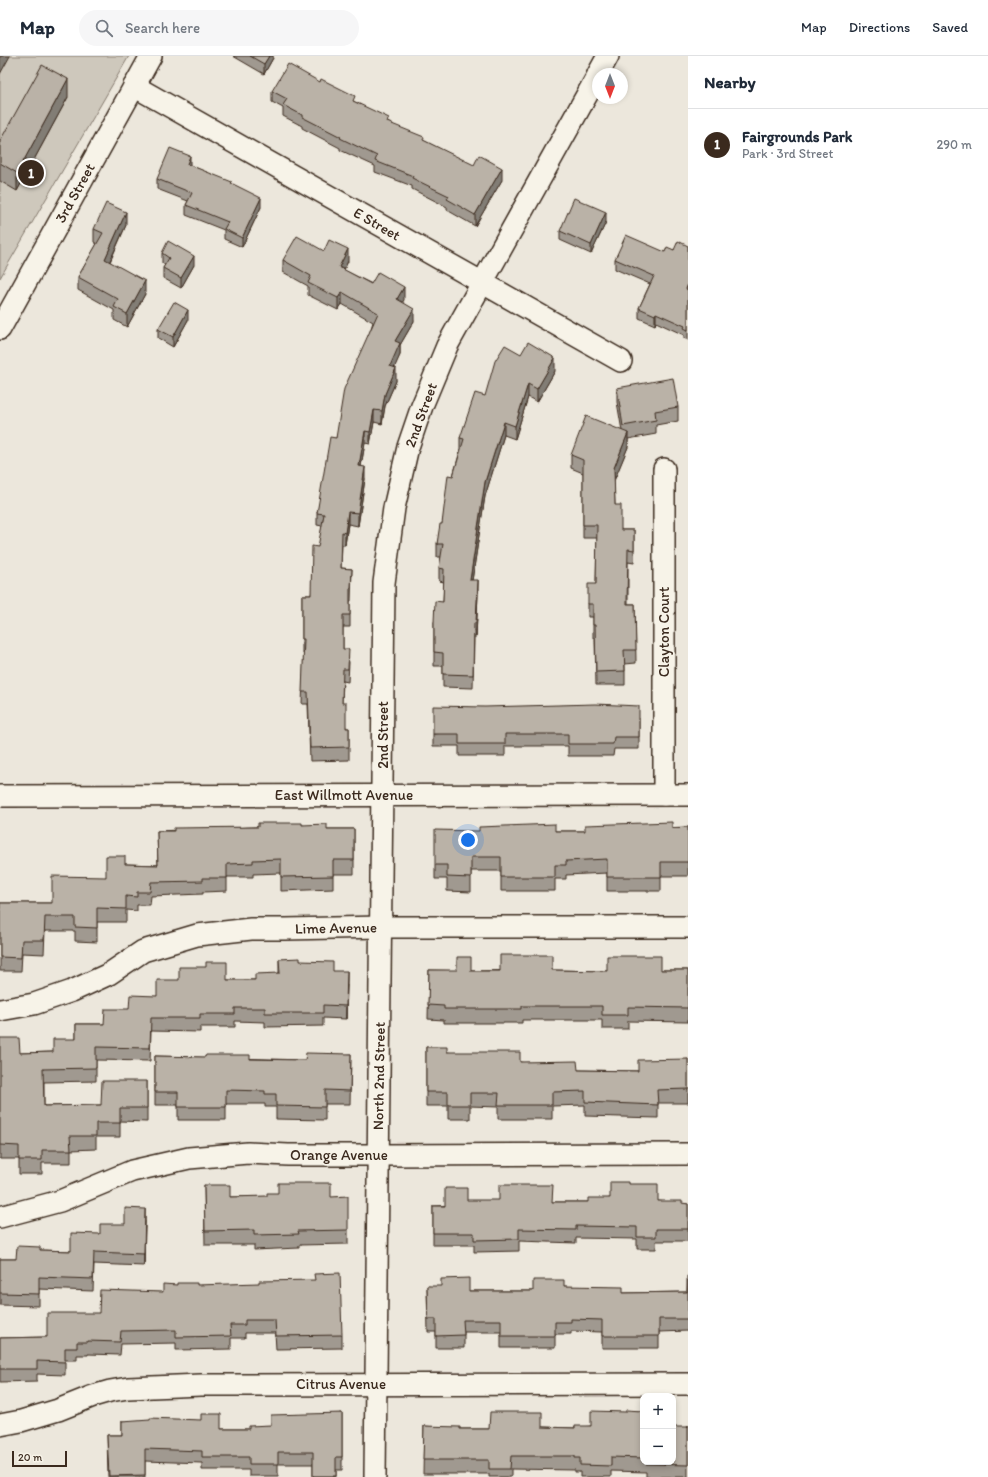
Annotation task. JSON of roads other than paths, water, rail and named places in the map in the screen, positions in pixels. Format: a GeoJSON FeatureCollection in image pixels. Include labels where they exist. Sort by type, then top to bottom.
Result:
{"type":"FeatureCollection","features":[{"type":"Feature","properties":{"kind":"street","name":"3rd Street"},"geometry":{"type":"LineString","coordinates":[[0,329],[151,56]]}},
{"type":"Feature","properties":{"kind":"street","name":"2nd Street"},"geometry":{"type":"LineString","coordinates":[[601,68],[608,56]]}},
{"type":"Feature","properties":{"kind":"street","name":"2nd Street"},"geometry":{"type":"LineString","coordinates":[[382,795],[384,584],[394,508],[408,447],[422,406],[447,346],[592,85]]}},
{"type":"Feature","properties":{"kind":"street","name":"E Street"},"geometry":{"type":"LineString","coordinates":[[134,86],[621,361]]}},
{"type":"Feature","properties":{"kind":"street","name":"Clayton Court"},"geometry":{"type":"LineString","coordinates":[[664,470],[664,795]]}},
{"type":"Feature","properties":{"kind":"street","name":"North 2nd Street"},"geometry":{"type":"LineString","coordinates":[[374,1477],[382,795]]}},
{"type":"Feature","properties":{"kind":"street","name":"East Willmott Avenue"},"geometry":{"type":"LineString","coordinates":[[0,796],[688,795]]}},
{"type":"Feature","properties":{"kind":"street","name":"Lime Avenue"},"geometry":{"type":"LineString","coordinates":[[0,1010],[34,1004],[72,991],[109,974],[143,951],[198,935],[251,928],[688,927]]}},
{"type":"Feature","properties":{"kind":"street","name":"Orange Avenue"},"geometry":{"type":"LineString","coordinates":[[0,1217],[60,1201],[132,1171],[189,1158],[248,1153],[288,1155],[688,1154]]}},
{"type":"Feature","properties":{"kind":"street","name":"Citrus Avenue"},"geometry":{"type":"LineString","coordinates":[[0,1425],[21,1421],[58,1410],[93,1396],[128,1388],[201,1385],[688,1384]]}},
{"type":"Feature","properties":{"kind":"place","name":"Fairgrounds Park"},"geometry":{"type":"Point","coordinates":[31,173]}}]}
